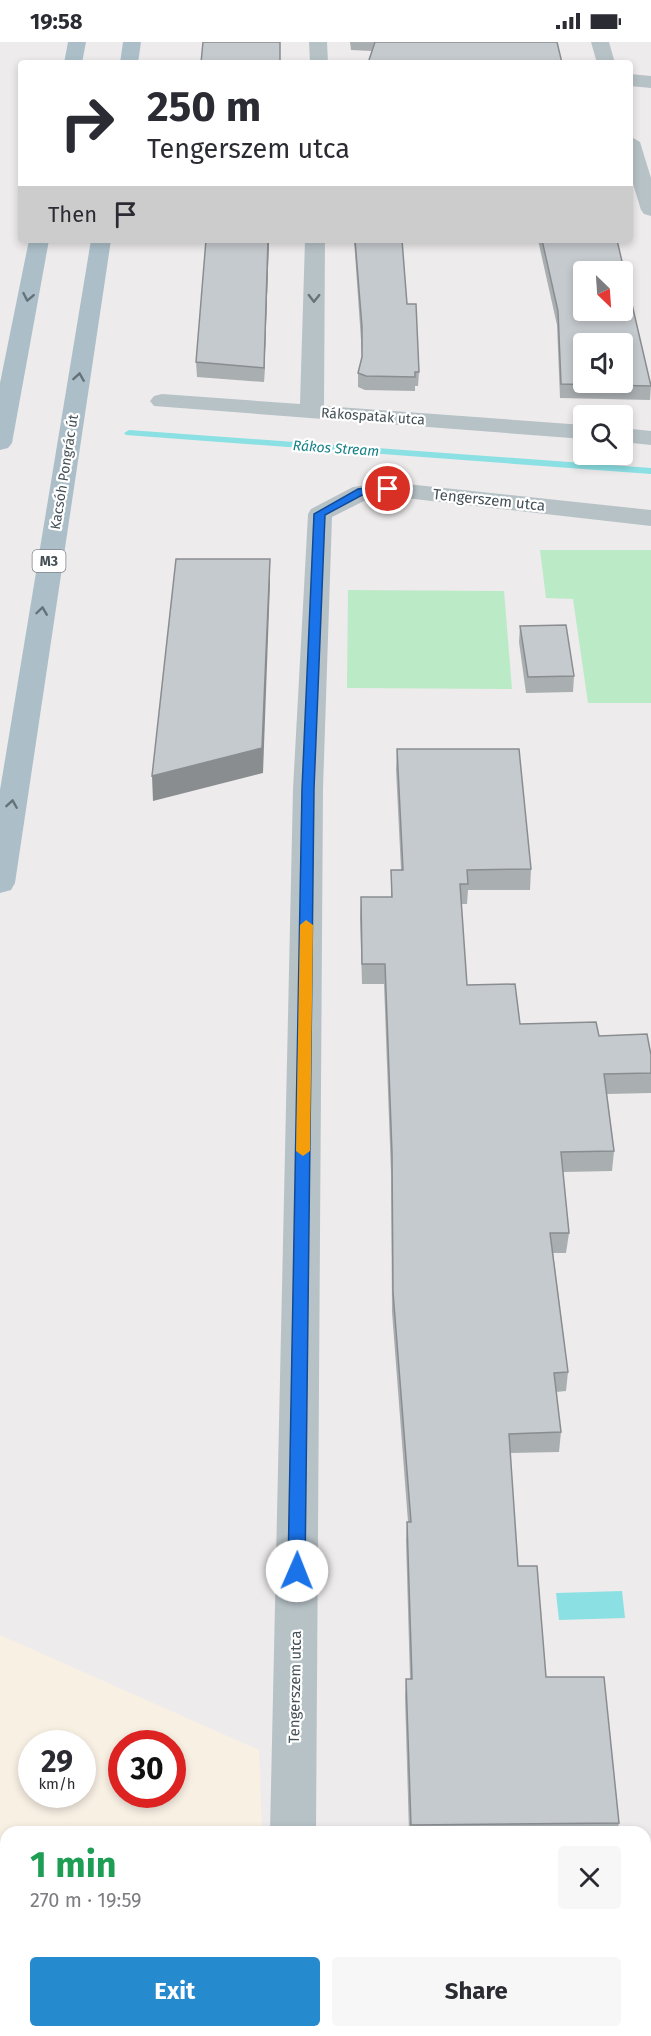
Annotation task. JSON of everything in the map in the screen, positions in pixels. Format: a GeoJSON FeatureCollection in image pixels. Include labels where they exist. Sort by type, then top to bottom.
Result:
{"type":"FeatureCollection","features":[{"type":"Feature","properties":{"kind":"main road"},"geometry":{"type":"LineString","coordinates":[[74,60],[77,42]]}},
{"type":"Feature","properties":{"kind":"main road"},"geometry":{"type":"LineString","coordinates":[[129,60],[132,42]]}},
{"type":"Feature","properties":{"kind":"main road"},"geometry":{"type":"LineString","coordinates":[[0,443],[38,243]]}},
{"type":"Feature","properties":{"kind":"main road","name":"Kacsóh Pongrác út"},"geometry":{"type":"LineString","coordinates":[[0,883],[101,243]]}},
{"type":"Feature","properties":{"kind":"street"},"geometry":{"type":"LineString","coordinates":[[318,42],[319,60]]}},
{"type":"Feature","properties":{"kind":"street"},"geometry":{"type":"LineString","coordinates":[[600,42],[605,60]]}},
{"type":"Feature","properties":{"kind":"street"},"geometry":{"type":"LineString","coordinates":[[633,80],[651,82]]}},
{"type":"Feature","properties":{"kind":"street"},"geometry":{"type":"LineString","coordinates":[[633,152],[651,210]]}},
{"type":"Feature","properties":{"kind":"street"},"geometry":{"type":"LineString","coordinates":[[312,411],[315,243]]}},
{"type":"Feature","properties":{"kind":"street","name":"Rákospatak utca"},"geometry":{"type":"LineString","coordinates":[[162,401],[573,431]]}},
{"type":"Feature","properties":{"kind":"street"},"geometry":{"type":"LineString","coordinates":[[633,436],[651,438]]}},
{"type":"Feature","properties":{"kind":"street","name":"Tengerszem utca"},"geometry":{"type":"LineString","coordinates":[[293,1826],[308,789],[320,514],[362,492],[388,489],[651,518]]}},
{"type":"Feature","properties":{"kind":"shaded area"},"geometry":{"type":"Polygon","coordinates":[[[0,1635],[259,1750],[262,1826],[0,1826],[0,1635]]]}},
{"type":"Feature","properties":{"kind":"green space"},"geometry":{"type":"Polygon","coordinates":[[[540,550],[651,550],[651,703],[588,703],[573,599],[546,598],[540,550]]]}},
{"type":"Feature","properties":{"kind":"green space"},"geometry":{"type":"Polygon","coordinates":[[[348,590],[504,591],[512,689],[347,688],[348,590]]]}},
{"type":"Feature","properties":{"kind":"water"},"geometry":{"type":"Polygon","coordinates":[[[622,1591],[625,1618],[559,1620],[556,1593],[622,1591]]]}},
{"type":"Feature","properties":{"kind":"building"},"geometry":{"type":"Polygon","coordinates":[[[203,42],[280,42],[280,60],[201,60],[203,42]]]}},
{"type":"Feature","properties":{"kind":"building"},"geometry":{"type":"Polygon","coordinates":[[[375,42],[557,42],[561,60],[369,60],[375,42]]]}},
{"type":"Feature","properties":{"kind":"building"},"geometry":{"type":"Polygon","coordinates":[[[206,243],[268,243],[264,368],[196,362],[206,243]]]}},
{"type":"Feature","properties":{"kind":"building"},"geometry":{"type":"Polygon","coordinates":[[[355,243],[402,243],[407,304],[416,304],[419,372],[415,372],[415,377],[366,376],[358,373],[362,357],[355,243]]]}},
{"type":"Feature","properties":{"kind":"building"},"geometry":{"type":"Polygon","coordinates":[[[543,243],[618,243],[622,261],[573,261],[573,321],[633,321],[633,309],[651,386],[633,386],[633,333],[573,333],[573,384],[561,384],[558,311],[543,243]]]}},
{"type":"Feature","properties":{"kind":"building"},"geometry":{"type":"Polygon","coordinates":[[[176,559],[270,559],[262,748],[152,776],[176,559]]]}},
{"type":"Feature","properties":{"kind":"building"},"geometry":{"type":"Polygon","coordinates":[[[566,625],[574,676],[528,677],[520,626],[566,625]]]}},
{"type":"Feature","properties":{"kind":"building"},"geometry":{"type":"Polygon","coordinates":[[[397,749],[519,749],[531,869],[467,870],[468,884],[460,884],[467,985],[515,984],[520,1024],[596,1022],[599,1036],[647,1034],[651,1055],[651,1073],[604,1074],[614,1151],[561,1152],[569,1233],[550,1233],[568,1372],[554,1373],[561,1432],[509,1434],[518,1566],[537,1566],[546,1677],[604,1677],[619,1823],[411,1825],[406,1679],[412,1679],[407,1522],[411,1522],[393,1292],[392,1153],[385,964],[362,964],[361,897],[392,897],[391,870],[403,870],[397,749]]]}},
{"type":"Feature","properties":{"kind":"waterway","name":"Rákos Stream"},"geometry":{"type":"LineString","coordinates":[[129,433],[651,471]]}},
{"type":"Feature","properties":{"kind":"slow traffic"},"geometry":{"type":"LineString","coordinates":[[303,1151],[306,925]]}},
{"type":"Feature","properties":{"kind":"route"},"geometry":{"type":"LineString","coordinates":[[297,1571],[308,789],[320,514],[341,500],[362,492],[388,489]]}}]}
